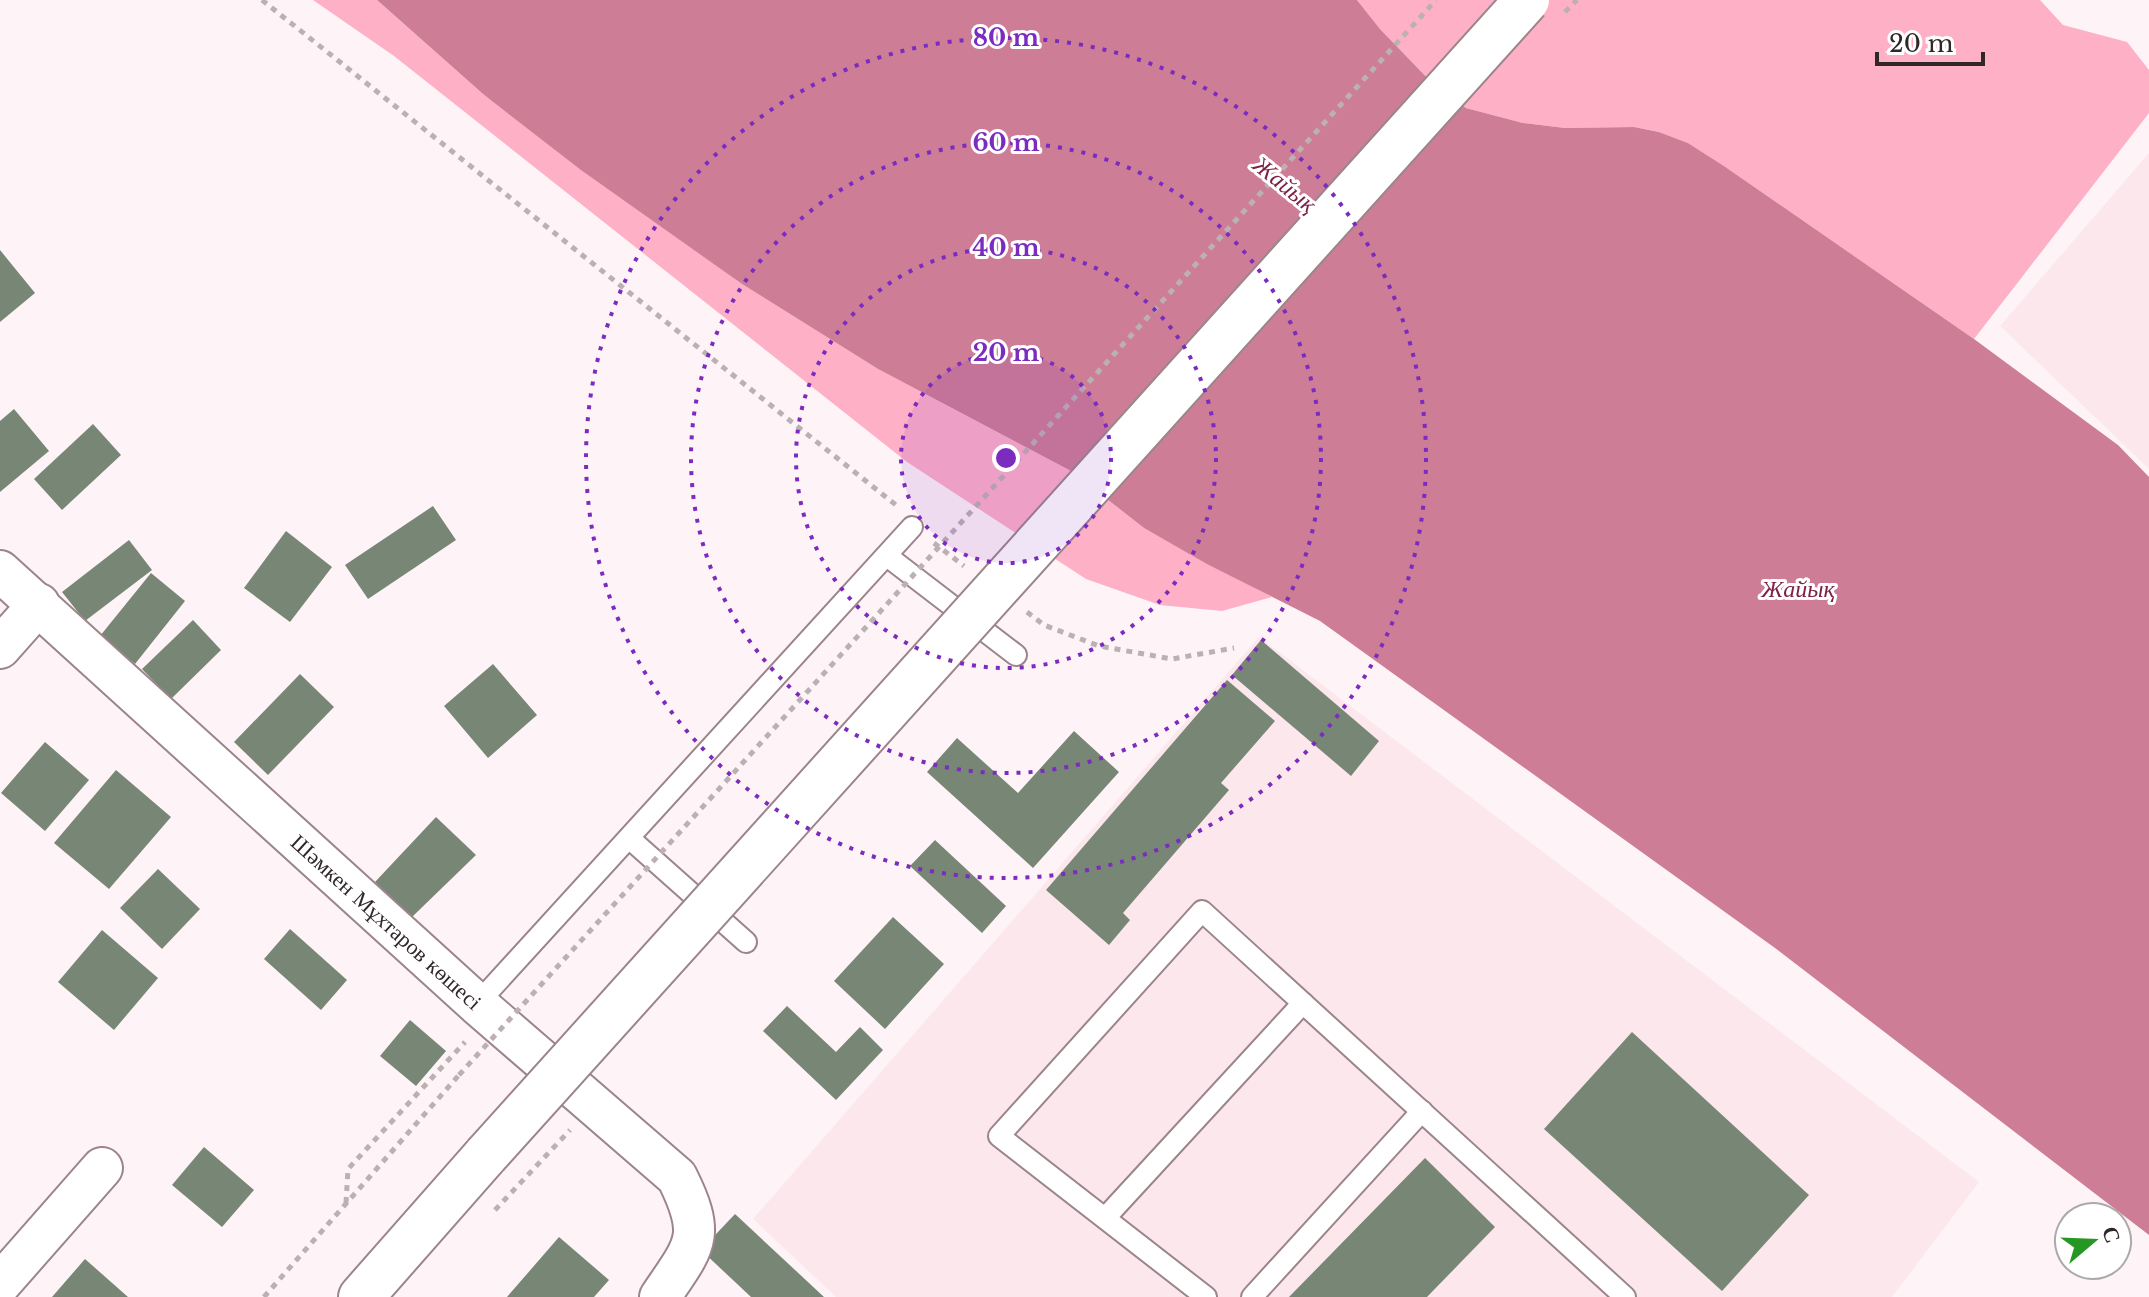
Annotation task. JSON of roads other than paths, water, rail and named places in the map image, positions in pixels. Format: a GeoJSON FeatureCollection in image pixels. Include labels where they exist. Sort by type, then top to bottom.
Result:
{"type":"FeatureCollection","features":[{"type":"Feature","properties":{"kind":"main road"},"geometry":{"type":"LineString","coordinates":[[361,1297],[1527,0]]}},
{"type":"Feature","properties":{"kind":"street","name":"Шәмкен Мұхтаров көшесі"},"geometry":{"type":"LineString","coordinates":[[0,571],[477,1004],[677,1177],[691,1204],[696,1233],[687,1258],[660,1297]]}},
{"type":"Feature","properties":{"kind":"street"},"geometry":{"type":"LineString","coordinates":[[0,648],[39,604]]}},
{"type":"Feature","properties":{"kind":"street"},"geometry":{"type":"LineString","coordinates":[[0,1284],[102,1168]]}},
{"type":"Feature","properties":{"kind":"lane"},"geometry":{"type":"LineString","coordinates":[[477,1004],[912,527]]}},
{"type":"Feature","properties":{"kind":"lane"},"geometry":{"type":"LineString","coordinates":[[887,556],[1016,655]]}},
{"type":"Feature","properties":{"kind":"lane"},"geometry":{"type":"LineString","coordinates":[[629,838],[746,942]]}},
{"type":"Feature","properties":{"kind":"lane"},"geometry":{"type":"LineString","coordinates":[[1206,1297],[999,1136],[1202,911],[1625,1297]]}},
{"type":"Feature","properties":{"kind":"lane"},"geometry":{"type":"LineString","coordinates":[[1105,1218],[1303,1003]]}},
{"type":"Feature","properties":{"kind":"lane"},"geometry":{"type":"LineString","coordinates":[[1252,1297],[1422,1111]]}},
{"type":"Feature","properties":{"kind":"water","name":"Жайық"},"geometry":{"type":"Polygon","coordinates":[[[377,0],[1357,0],[1380,29],[1435,86],[1466,108],[1523,123],[1565,128],[1634,127],[1659,132],[1688,143],[1724,166],[1974,339],[2118,445],[2149,477],[2149,1235],[2133,1223],[2133,1201],[2105,1201],[1775,948],[1320,621],[1144,528],[1071,471],[878,369],[742,284],[581,170],[483,94],[377,0]]]}}]}
